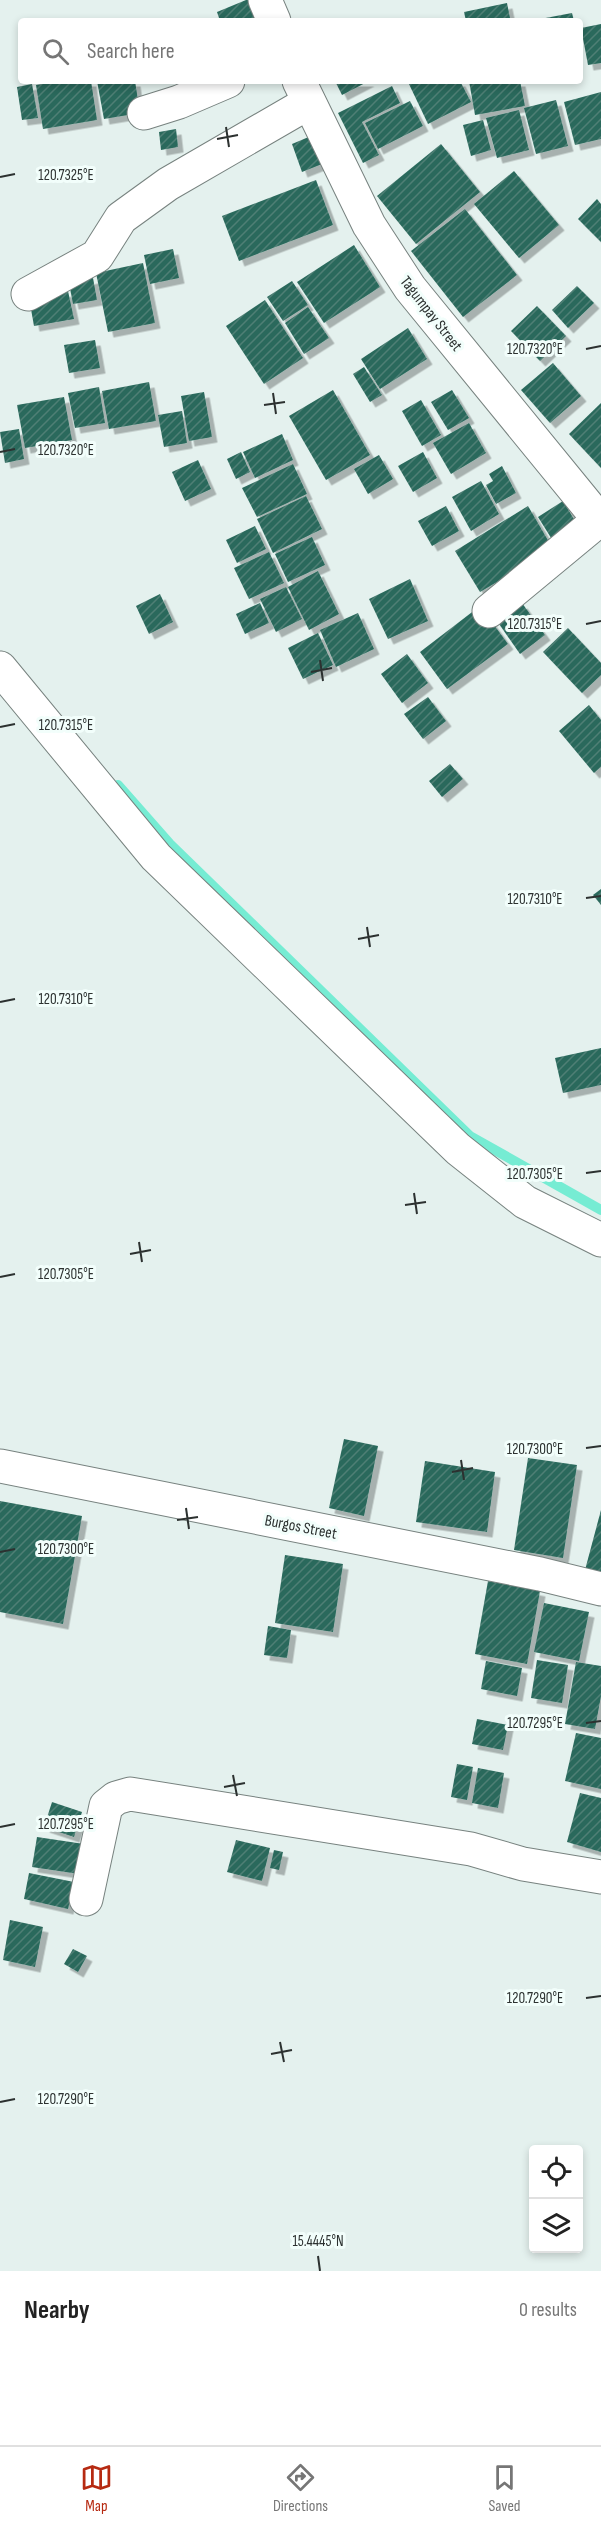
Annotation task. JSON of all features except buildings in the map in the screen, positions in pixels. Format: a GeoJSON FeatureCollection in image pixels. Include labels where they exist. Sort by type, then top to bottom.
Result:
{"type":"FeatureCollection","features":[{"type":"Feature","properties":{"kind":"street"},"geometry":{"type":"LineString","coordinates":[[265,0],[273,18]]}},
{"type":"Feature","properties":{"kind":"street"},"geometry":{"type":"LineString","coordinates":[[144,113],[179,102],[221,84]]}},
{"type":"Feature","properties":{"kind":"street"},"geometry":{"type":"LineString","coordinates":[[28,294],[97,256],[121,218],[303,92]]}},
{"type":"Feature","properties":{"kind":"street","name":"Tagumpay Street"},"geometry":{"type":"LineString","coordinates":[[303,92],[369,225],[410,288],[600,521]]}},
{"type":"Feature","properties":{"kind":"street"},"geometry":{"type":"LineString","coordinates":[[489,611],[600,521]]}},
{"type":"Feature","properties":{"kind":"street"},"geometry":{"type":"LineString","coordinates":[[0,668],[156,857],[458,1149],[525,1202],[601,1240]]}},
{"type":"Feature","properties":{"kind":"street","name":"Burgos Street"},"geometry":{"type":"LineString","coordinates":[[0,1466],[540,1574],[601,1589]]}},
{"type":"Feature","properties":{"kind":"street"},"geometry":{"type":"LineString","coordinates":[[86,1899],[106,1806],[116,1798],[130,1794],[471,1849],[524,1863],[601,1877]]}},
{"type":"Feature","properties":{"kind":"waterway"},"geometry":{"type":"LineString","coordinates":[[118,785],[170,844],[470,1136],[601,1210]]}}]}
